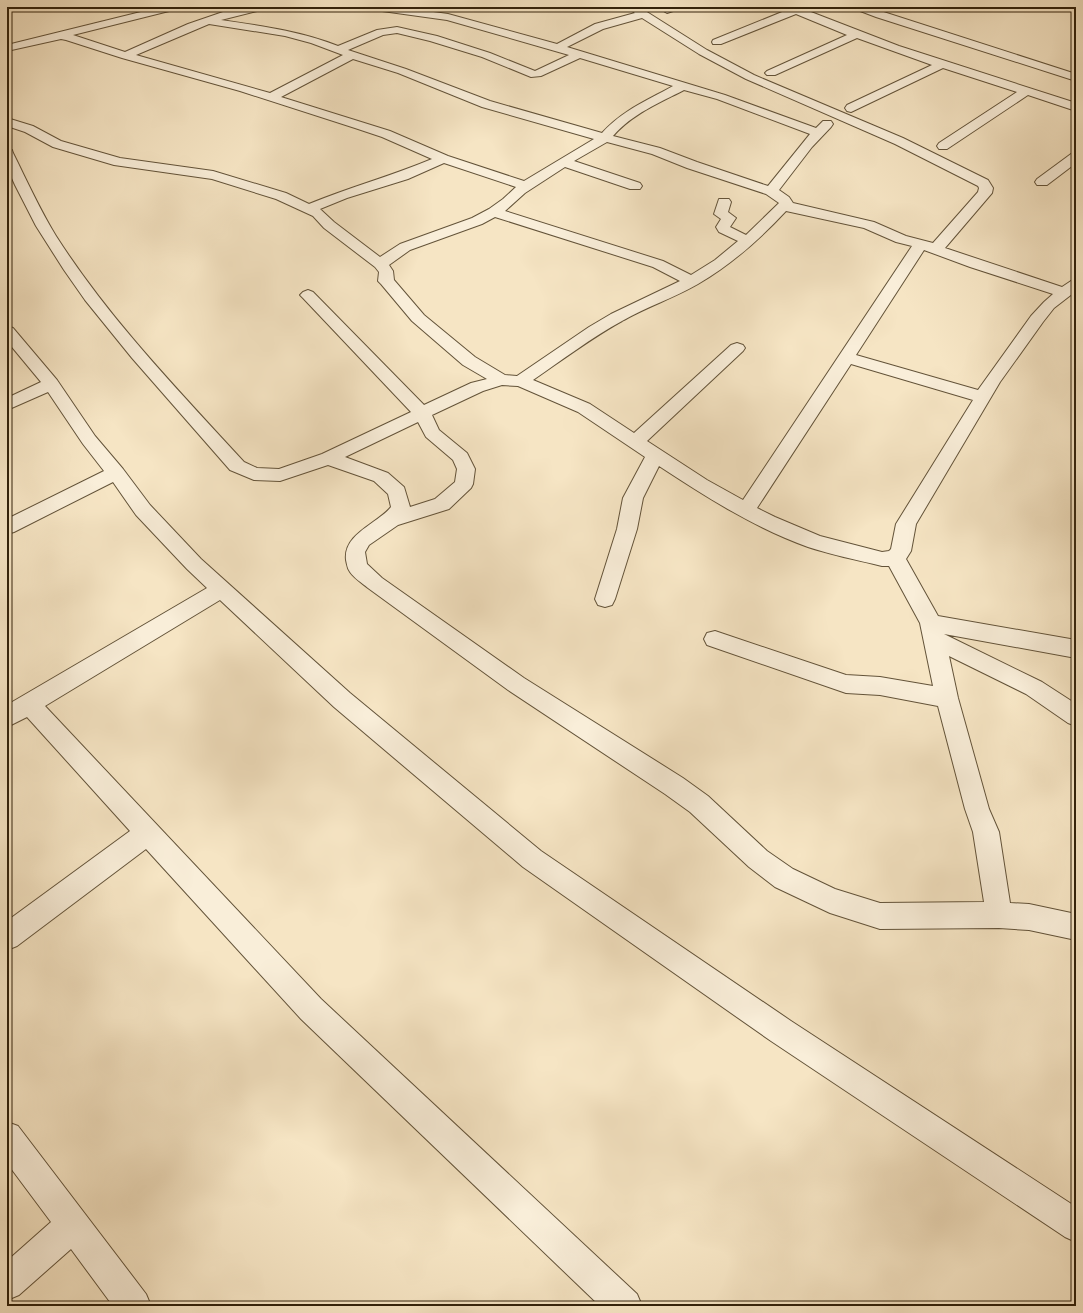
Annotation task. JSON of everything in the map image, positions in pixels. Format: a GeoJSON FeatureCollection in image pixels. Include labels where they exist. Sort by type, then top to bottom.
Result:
{"type":"FeatureCollection","features":[{"type":"Feature","properties":{"kind":"street"},"geometry":{"type":"LineString","coordinates":[[7,48],[61,36],[173,7]]}},
{"type":"Feature","properties":{"kind":"street"},"geometry":{"type":"LineString","coordinates":[[126,56],[208,21],[233,12],[261,7]]}},
{"type":"Feature","properties":{"kind":"street"},"geometry":{"type":"LineString","coordinates":[[375,7],[448,17],[580,54],[721,97],[818,133]]}},
{"type":"Feature","properties":{"kind":"street"},"geometry":{"type":"LineString","coordinates":[[632,7],[703,52],[736,70],[780,91],[899,141],[983,183],[986,188],[985,193],[928,246],[846,356],[746,510]]}},
{"type":"Feature","properties":{"kind":"street"},"geometry":{"type":"LineString","coordinates":[[860,7],[880,15],[1076,78]]}},
{"type":"Feature","properties":{"kind":"street"},"geometry":{"type":"LineString","coordinates":[[717,42],[792,8],[858,34],[943,64],[1076,107]]}},
{"type":"Feature","properties":{"kind":"street"},"geometry":{"type":"LineString","coordinates":[[558,48],[579,35],[602,24],[644,14]]}},
{"type":"Feature","properties":{"kind":"street"},"geometry":{"type":"LineString","coordinates":[[208,21],[286,33],[316,41],[352,55],[418,77],[486,104],[656,151],[692,165],[771,191],[784,200],[787,206]]}},
{"type":"Feature","properties":{"kind":"street"},"geometry":{"type":"LineString","coordinates":[[338,50],[381,32],[397,30],[433,38],[486,55],[531,74],[537,74],[580,54]]}},
{"type":"Feature","properties":{"kind":"street"},"geometry":{"type":"LineString","coordinates":[[771,73],[858,34]]}},
{"type":"Feature","properties":{"kind":"street"},"geometry":{"type":"LineString","coordinates":[[61,36],[81,40],[126,56],[272,98],[379,132],[443,159],[526,186]]}},
{"type":"Feature","properties":{"kind":"street"},"geometry":{"type":"LineString","coordinates":[[272,98],[352,55]]}},
{"type":"Feature","properties":{"kind":"street"},"geometry":{"type":"LineString","coordinates":[[851,108],[943,64]]}},
{"type":"Feature","properties":{"kind":"street"},"geometry":{"type":"LineString","coordinates":[[380,264],[405,247],[476,221],[494,212],[538,177],[605,138],[618,123],[628,115],[684,85]]}},
{"type":"Feature","properties":{"kind":"street"},"geometry":{"type":"LineString","coordinates":[[943,146],[1028,91]]}},
{"type":"Feature","properties":{"kind":"street"},"geometry":{"type":"LineString","coordinates":[[771,191],[818,133],[837,115]]}},
{"type":"Feature","properties":{"kind":"street"},"geometry":{"type":"LineString","coordinates":[[7,122],[29,129],[57,144],[119,162],[213,175],[267,191],[311,208],[348,240],[380,264],[386,271],[386,281],[418,318],[468,361],[500,380]]}},
{"type":"Feature","properties":{"kind":"street"},"geometry":{"type":"LineString","coordinates":[[7,153],[49,236],[92,297],[150,367],[237,466],[254,474],[280,475],[328,458],[477,387],[500,380],[521,381],[584,408],[700,484],[768,522],[814,542],[882,559],[895,558],[901,551],[906,524],[982,397],[1011,353],[1049,305],[1070,288]]}},
{"type":"Feature","properties":{"kind":"street"},"geometry":{"type":"LineString","coordinates":[[1042,182],[1076,157]]}},
{"type":"Feature","properties":{"kind":"street"},"geometry":{"type":"LineString","coordinates":[[311,208],[342,195],[403,176],[443,159]]}},
{"type":"Feature","properties":{"kind":"street"},"geometry":{"type":"LineString","coordinates":[[564,162],[635,186]]}},
{"type":"Feature","properties":{"kind":"street"},"geometry":{"type":"LineString","coordinates":[[724,202],[720,214],[729,218],[723,227],[724,229],[748,241]]}},
{"type":"Feature","properties":{"kind":"street"},"geometry":{"type":"LineString","coordinates":[[521,381],[595,330],[617,317],[692,281],[720,263],[748,241],[780,208],[787,206],[863,223],[901,239],[928,246],[975,264],[1070,288]]}},
{"type":"Feature","properties":{"kind":"street"},"geometry":{"type":"LineString","coordinates":[[494,212],[658,264],[692,281]]}},
{"type":"Feature","properties":{"kind":"street"},"geometry":{"type":"LineString","coordinates":[[308,295],[422,413],[432,433],[461,457],[466,469],[464,484],[442,504],[391,520]]}},
{"type":"Feature","properties":{"kind":"street"},"geometry":{"type":"LineString","coordinates":[[7,331],[51,384],[89,440],[116,473],[143,510],[194,564],[342,700],[532,859],[781,1031],[1076,1226]]}},
{"type":"Feature","properties":{"kind":"street"},"geometry":{"type":"LineString","coordinates":[[636,441],[737,348]]}},
{"type":"Feature","properties":{"kind":"street"},"geometry":{"type":"LineString","coordinates":[[846,356],[982,397]]}},
{"type":"Feature","properties":{"kind":"street"},"geometry":{"type":"LineString","coordinates":[[7,405],[51,384]]}},
{"type":"Feature","properties":{"kind":"street"},"geometry":{"type":"LineString","coordinates":[[605,598],[627,529],[633,498],[656,454]]}},
{"type":"Feature","properties":{"kind":"street"},"geometry":{"type":"LineString","coordinates":[[328,458],[381,477],[397,492],[401,508],[391,520],[362,540],[355,552],[357,567],[376,583],[516,684],[667,781],[699,804],[758,859],[784,878],[830,900],[880,916],[999,915],[1029,917],[1076,927]]}},
{"type":"Feature","properties":{"kind":"street"},"geometry":{"type":"LineString","coordinates":[[7,527],[116,473]]}},
{"type":"Feature","properties":{"kind":"street"},"geometry":{"type":"LineString","coordinates":[[895,558],[933,631],[947,698],[977,808],[986,832],[999,915]]}},
{"type":"Feature","properties":{"kind":"street"},"geometry":{"type":"LineString","coordinates":[[222,590],[18,711],[148,833],[310,1009],[625,1306]]}},
{"type":"Feature","properties":{"kind":"street"},"geometry":{"type":"LineString","coordinates":[[933,631],[1076,649]]}},
{"type":"Feature","properties":{"kind":"street"},"geometry":{"type":"LineString","coordinates":[[933,631],[1034,688],[1076,716]]}},
{"type":"Feature","properties":{"kind":"street"},"geometry":{"type":"LineString","coordinates":[[715,639],[846,684],[880,686],[947,698]]}},
{"type":"Feature","properties":{"kind":"street"},"geometry":{"type":"LineString","coordinates":[[7,937],[148,833]]}},
{"type":"Feature","properties":{"kind":"street"},"geometry":{"type":"LineString","coordinates":[[7,1138],[134,1306]]}},
{"type":"Feature","properties":{"kind":"street"},"geometry":{"type":"LineString","coordinates":[[7,1283],[74,1225]]}}]}
